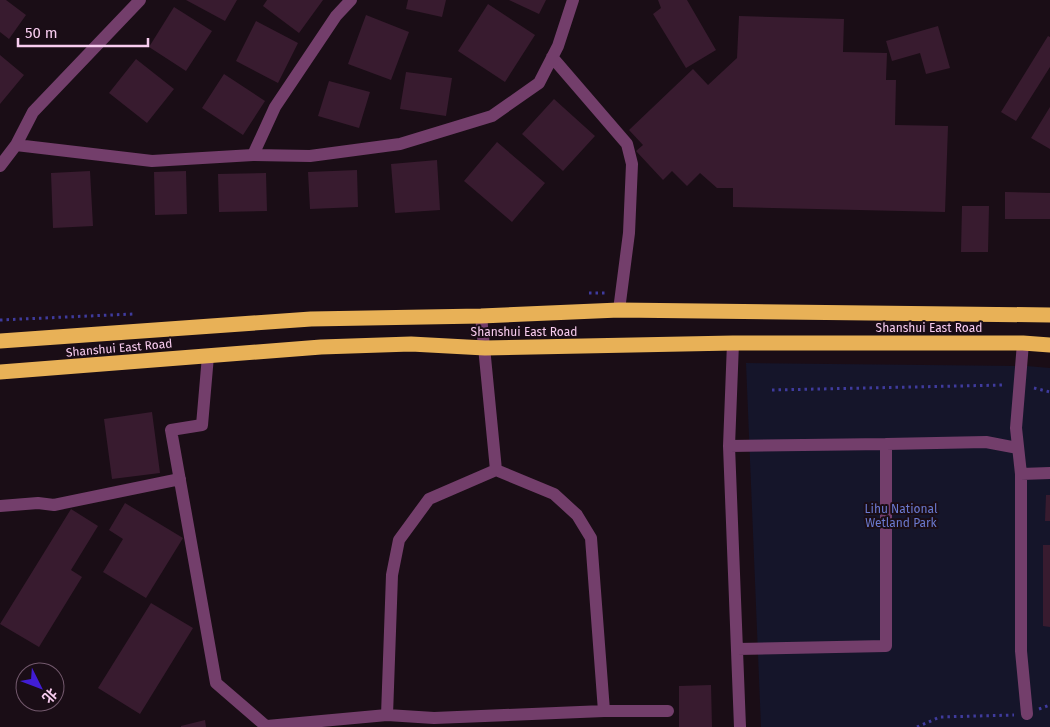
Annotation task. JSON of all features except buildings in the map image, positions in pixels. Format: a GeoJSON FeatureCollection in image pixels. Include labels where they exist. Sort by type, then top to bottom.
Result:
{"type":"FeatureCollection","features":[{"type":"Feature","properties":{"kind":"highway","name":"Shanshui East Road"},"geometry":{"type":"LineString","coordinates":[[0,341],[311,319],[481,316],[620,310],[1050,315]]}},
{"type":"Feature","properties":{"kind":"highway","name":"Shanshui East Road"},"geometry":{"type":"LineString","coordinates":[[0,372],[321,347],[411,344],[485,348],[733,343],[1023,343],[1050,345]]}},
{"type":"Feature","properties":{"kind":"street"},"geometry":{"type":"LineString","coordinates":[[0,166],[16,146],[33,112],[140,0]]}},
{"type":"Feature","properties":{"kind":"street"},"geometry":{"type":"LineString","coordinates":[[253,156],[275,107],[336,16],[351,0]]}},
{"type":"Feature","properties":{"kind":"street"},"geometry":{"type":"LineString","coordinates":[[16,146],[152,161],[253,156],[310,156],[400,144],[492,116],[539,82],[558,46],[573,0]]}},
{"type":"Feature","properties":{"kind":"street"},"geometry":{"type":"LineString","coordinates":[[552,58],[628,144],[632,164],[629,233],[620,310]]}},
{"type":"Feature","properties":{"kind":"street"},"geometry":{"type":"LineString","coordinates":[[481,316],[496,470]]}},
{"type":"Feature","properties":{"kind":"street"},"geometry":{"type":"LineString","coordinates":[[733,343],[729,446],[740,727]]}},
{"type":"Feature","properties":{"kind":"street"},"geometry":{"type":"LineString","coordinates":[[1023,343],[1016,428],[1021,474],[1020,651],[1027,714]]}},
{"type":"Feature","properties":{"kind":"street"},"geometry":{"type":"LineString","coordinates":[[208,356],[202,425],[172,430],[216,683],[267,727],[387,715],[434,718],[604,711],[668,711]]}},
{"type":"Feature","properties":{"kind":"street"},"geometry":{"type":"LineString","coordinates":[[729,446],[986,442],[1018,448]]}},
{"type":"Feature","properties":{"kind":"street"},"geometry":{"type":"LineString","coordinates":[[737,649],[886,646],[886,444]]}},
{"type":"Feature","properties":{"kind":"street"},"geometry":{"type":"LineString","coordinates":[[387,715],[392,575],[399,540],[428,499],[496,470],[554,494],[577,515],[591,538],[604,711]]}},
{"type":"Feature","properties":{"kind":"street"},"geometry":{"type":"LineString","coordinates":[[1021,474],[1050,474]]}},
{"type":"Feature","properties":{"kind":"street"},"geometry":{"type":"LineString","coordinates":[[0,506],[38,503],[54,506],[180,479]]}},
{"type":"Feature","properties":{"kind":"path"},"geometry":{"type":"LineString","coordinates":[[772,390],[1020,385],[1050,392]]}},
{"type":"Feature","properties":{"kind":"path"},"geometry":{"type":"LineString","coordinates":[[916,727],[940,717],[1027,714],[1050,704]]}},
{"type":"Feature","properties":{"kind":"green space","name":"Lihu National Wetland Park"},"geometry":{"type":"Polygon","coordinates":[[[746,363],[1027,366],[1050,368],[1050,727],[761,727],[746,363]]]}}]}
